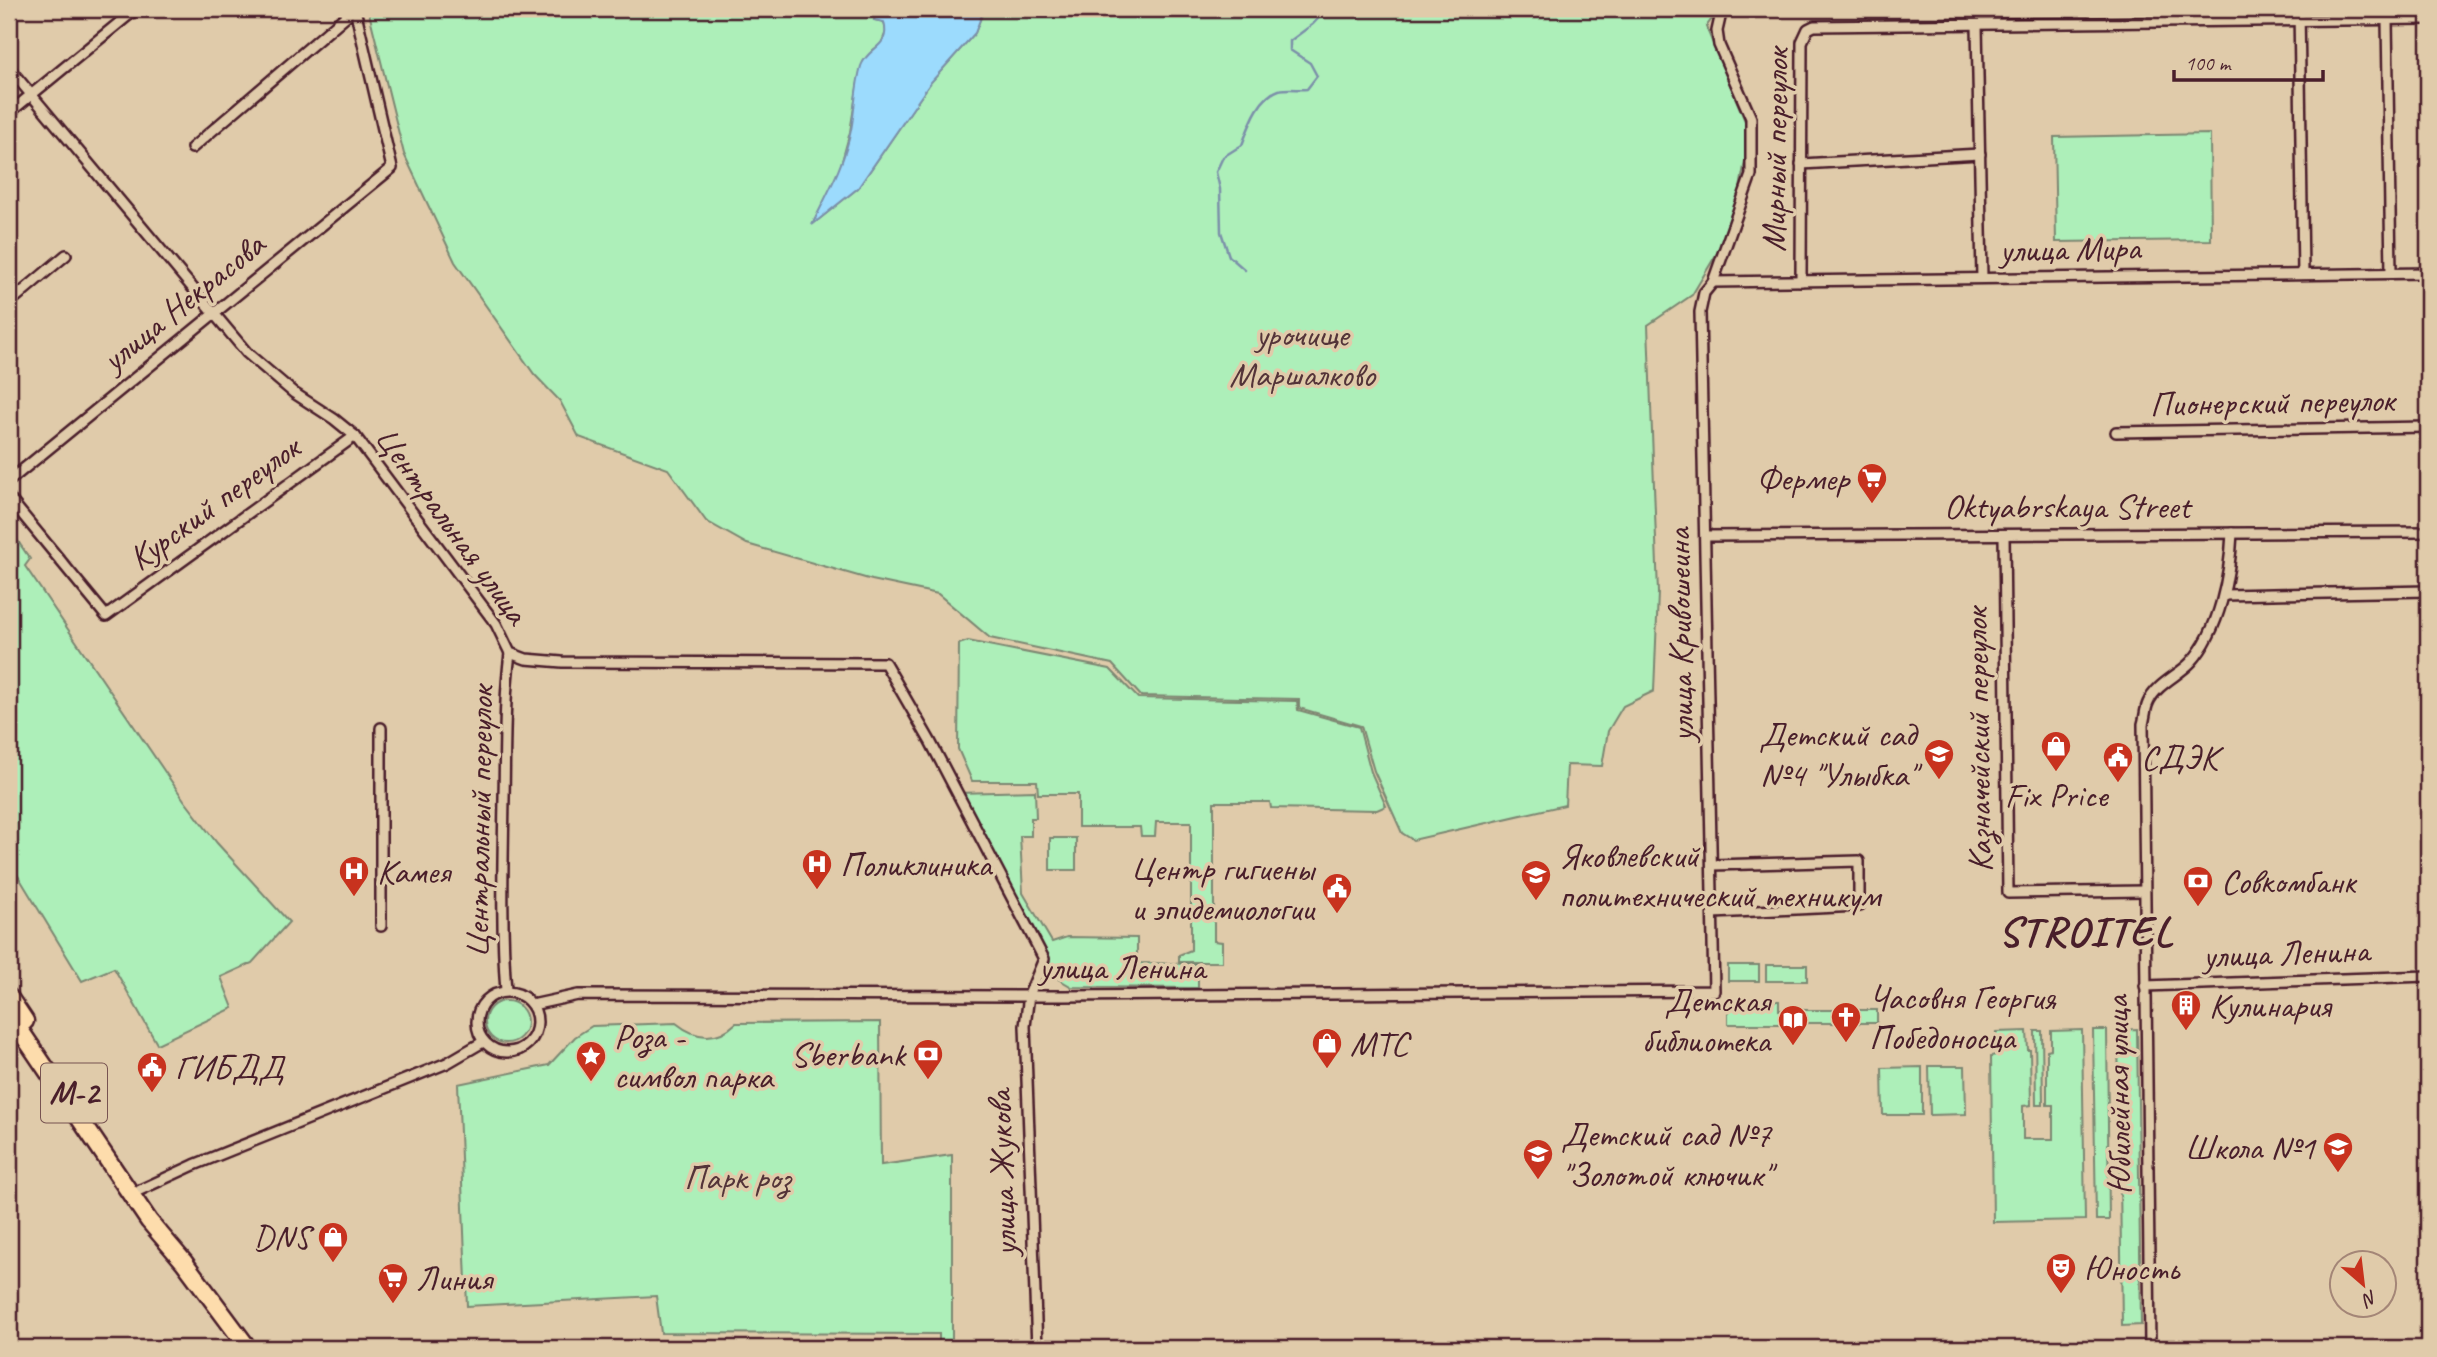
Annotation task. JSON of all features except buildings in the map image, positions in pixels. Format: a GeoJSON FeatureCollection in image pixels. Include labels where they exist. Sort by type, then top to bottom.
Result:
{"type":"FeatureCollection","features":[{"type":"Feature","properties":{"kind":"highway","name":"М-2"},"geometry":{"type":"LineString","coordinates":[[9,997],[140,1190],[184,1262]]}},
{"type":"Feature","properties":{"kind":"highway","name":"М-2"},"geometry":{"type":"LineString","coordinates":[[9,1014],[149,1221],[184,1262],[248,1348]]}},
{"type":"Feature","properties":{"kind":"street"},"geometry":{"type":"LineString","coordinates":[[9,113],[136,9]]}},
{"type":"Feature","properties":{"kind":"street"},"geometry":{"type":"LineString","coordinates":[[192,148],[355,9]]}},
{"type":"Feature","properties":{"kind":"street","name":"улица Некрасова"},"geometry":{"type":"LineString","coordinates":[[9,481],[393,168],[355,9]]}},
{"type":"Feature","properties":{"kind":"street","name":"улица Кривошеина"},"geometry":{"type":"LineString","coordinates":[[1714,991],[1700,312],[1704,293],[1713,282],[1751,175],[1751,118],[1719,45],[1717,31],[1722,9]]}},
{"type":"Feature","properties":{"kind":"street"},"geometry":{"type":"LineString","coordinates":[[2298,9],[2303,274]]}},
{"type":"Feature","properties":{"kind":"street"},"geometry":{"type":"LineString","coordinates":[[1982,278],[1977,25],[2428,19]]}},
{"type":"Feature","properties":{"kind":"street"},"geometry":{"type":"LineString","coordinates":[[2387,20],[2391,273]]}},
{"type":"Feature","properties":{"kind":"street","name":"Мирный переулок"},"geometry":{"type":"LineString","coordinates":[[1801,281],[1803,35],[1814,26],[1977,25]]}},
{"type":"Feature","properties":{"kind":"street","name":"Центральная улица"},"geometry":{"type":"LineString","coordinates":[[9,68],[213,314],[262,367],[293,393],[355,436],[496,624],[510,653],[526,659],[575,663],[885,663],[930,741],[1044,959],[1029,996]]}},
{"type":"Feature","properties":{"kind":"street"},"geometry":{"type":"LineString","coordinates":[[1801,163],[1980,154]]}},
{"type":"Feature","properties":{"kind":"street"},"geometry":{"type":"LineString","coordinates":[[9,303],[66,255]]}},
{"type":"Feature","properties":{"kind":"street","name":"улица Мира"},"geometry":{"type":"LineString","coordinates":[[1713,282],[2428,273]]}},
{"type":"Feature","properties":{"kind":"street","name":"Пионерский переулок"},"geometry":{"type":"LineString","coordinates":[[2116,432],[2428,427]]}},
{"type":"Feature","properties":{"kind":"street","name":"Курский переулок"},"geometry":{"type":"LineString","coordinates":[[9,498],[106,616],[355,436]]}},
{"type":"Feature","properties":{"kind":"street","name":"Oktyabrskaya Street"},"geometry":{"type":"LineString","coordinates":[[1706,536],[2428,532]]}},
{"type":"Feature","properties":{"kind":"street","name":"Юбилейная улица"},"geometry":{"type":"LineString","coordinates":[[2150,1348],[2143,740],[2148,702],[2158,689],[2190,663],[2205,644],[2224,595],[2231,558],[2232,533]]}},
{"type":"Feature","properties":{"kind":"street","name":"Казначейский переулок"},"geometry":{"type":"LineString","coordinates":[[2004,535],[2008,893],[2144,891]]}},
{"type":"Feature","properties":{"kind":"street"},"geometry":{"type":"LineString","coordinates":[[2224,595],[2428,591]]}},
{"type":"Feature","properties":{"kind":"street","name":"Центральный переулок"},"geometry":{"type":"LineString","coordinates":[[506,991],[504,831],[506,687],[510,653]]}},
{"type":"Feature","properties":{"kind":"street"},"geometry":{"type":"LineString","coordinates":[[381,728],[381,926]]}},
{"type":"Feature","properties":{"kind":"street"},"geometry":{"type":"LineString","coordinates":[[1712,865],[1859,861],[1859,906],[1713,913]]}},
{"type":"Feature","properties":{"kind":"street","name":"улица Ленина"},"geometry":{"type":"LineString","coordinates":[[2145,985],[2428,976]]}},
{"type":"Feature","properties":{"kind":"street"},"geometry":{"type":"LineString","coordinates":[[506,991],[525,998],[532,1005],[537,1016],[537,1027],[533,1038],[525,1047],[515,1052],[503,1053],[483,1042],[477,1032],[476,1021],[478,1010],[485,1000],[506,991]]}},
{"type":"Feature","properties":{"kind":"street","name":"улица Ленина"},"geometry":{"type":"LineString","coordinates":[[532,1005],[578,995],[1029,996],[1714,991]]}},
{"type":"Feature","properties":{"kind":"street","name":"улица Жукова"},"geometry":{"type":"LineString","coordinates":[[1029,996],[1025,1026],[1037,1348]]}},
{"type":"Feature","properties":{"kind":"street"},"geometry":{"type":"LineString","coordinates":[[140,1190],[202,1161],[446,1063],[483,1042]]}},
{"type":"Feature","properties":{"kind":"green space","name":"урочище Маршалково"},"geometry":{"type":"Polygon","coordinates":[[[368,9],[876,9],[874,20],[884,22],[886,32],[881,44],[872,51],[858,82],[850,132],[839,172],[813,224],[858,188],[931,82],[975,33],[984,9],[1719,9],[1706,27],[1750,133],[1739,194],[1720,248],[1692,295],[1648,325],[1658,593],[1654,691],[1623,706],[1608,731],[1602,766],[1567,765],[1565,805],[1413,840],[1402,833],[1374,771],[1361,726],[1299,708],[1299,699],[1141,696],[1112,664],[990,638],[938,594],[872,580],[747,544],[706,521],[668,469],[579,437],[560,401],[534,374],[455,262],[404,154],[368,9]]]}},
{"type":"Feature","properties":{"kind":"green space"},"geometry":{"type":"Polygon","coordinates":[[[2210,134],[2211,240],[2056,242],[2054,137],[2210,134]]]}},
{"type":"Feature","properties":{"kind":"green space"},"geometry":{"type":"Polygon","coordinates":[[[9,528],[30,559],[25,566],[184,800],[217,843],[289,922],[252,963],[221,977],[233,1008],[157,1044],[114,968],[82,981],[9,861],[9,528]]]}},
{"type":"Feature","properties":{"kind":"green space"},"geometry":{"type":"Polygon","coordinates":[[[968,641],[1110,669],[1138,698],[1297,701],[1298,710],[1359,727],[1371,772],[1386,806],[1377,810],[1271,808],[1270,802],[1214,802],[1214,941],[1222,942],[1222,962],[1179,962],[1179,955],[1191,950],[1191,822],[1156,822],[1155,836],[1141,836],[1140,827],[1078,827],[1078,794],[1038,794],[1037,781],[972,781],[958,749],[959,644],[968,641]]]}},
{"type":"Feature","properties":{"kind":"green space"},"geometry":{"type":"Polygon","coordinates":[[[1035,791],[1036,818],[1031,818],[1031,836],[1020,836],[1023,893],[1052,942],[1067,937],[1137,938],[1137,963],[1198,964],[1198,988],[1072,987],[1055,977],[957,793],[1035,791]]]}},
{"type":"Feature","properties":{"kind":"green space"},"geometry":{"type":"Polygon","coordinates":[[[1050,838],[1076,838],[1076,870],[1050,870],[1050,838]]]}},
{"type":"Feature","properties":{"kind":"green space"},"geometry":{"type":"Polygon","coordinates":[[[1728,965],[1759,965],[1759,981],[1728,981],[1728,965]]]}},
{"type":"Feature","properties":{"kind":"green space"},"geometry":{"type":"Polygon","coordinates":[[[1766,965],[1807,965],[1807,981],[1766,981],[1766,965]]]}},
{"type":"Feature","properties":{"kind":"green space"},"geometry":{"type":"Polygon","coordinates":[[[506,1001],[521,1007],[527,1022],[521,1037],[506,1043],[491,1037],[485,1022],[491,1007],[506,1001]]]}},
{"type":"Feature","properties":{"kind":"green space"},"geometry":{"type":"Polygon","coordinates":[[[1728,1001],[1779,1001],[1779,1010],[1791,1011],[1791,1024],[1728,1024],[1728,1001]]]}},
{"type":"Feature","properties":{"kind":"green space"},"geometry":{"type":"Polygon","coordinates":[[[1799,1010],[1877,1010],[1877,1023],[1799,1023],[1799,1010]]]}},
{"type":"Feature","properties":{"kind":"green space","name":"Парк роз"},"geometry":{"type":"Polygon","coordinates":[[[880,1022],[881,1165],[952,1155],[952,1348],[939,1348],[939,1334],[661,1333],[656,1296],[467,1306],[458,1084],[549,1065],[575,1037],[592,1026],[676,1023],[698,1035],[714,1036],[736,1023],[880,1022]]]}},
{"type":"Feature","properties":{"kind":"green space"},"geometry":{"type":"Polygon","coordinates":[[[2137,1029],[2141,1325],[2122,1326],[2118,1030],[2137,1029]]]}},
{"type":"Feature","properties":{"kind":"green space"},"geometry":{"type":"Polygon","coordinates":[[[2082,1030],[2085,1220],[1993,1222],[1991,1056],[1996,1055],[1996,1032],[2027,1031],[2031,1105],[2023,1106],[2023,1139],[2053,1139],[2053,1105],[2047,1105],[2047,1050],[2051,1049],[2051,1031],[2082,1030]]]}},
{"type":"Feature","properties":{"kind":"green space"},"geometry":{"type":"Polygon","coordinates":[[[2093,1030],[2107,1030],[2109,1220],[2096,1220],[2093,1030]]]}},
{"type":"Feature","properties":{"kind":"green space"},"geometry":{"type":"Polygon","coordinates":[[[2035,1031],[2042,1031],[2043,1105],[2036,1105],[2035,1031]]]}},
{"type":"Feature","properties":{"kind":"green space"},"geometry":{"type":"Polygon","coordinates":[[[1929,1066],[1965,1066],[1966,1114],[1930,1115],[1929,1066]]]}},
{"type":"Feature","properties":{"kind":"green space"},"geometry":{"type":"Polygon","coordinates":[[[1922,1067],[1922,1115],[1883,1115],[1882,1068],[1922,1067]]]}},
{"type":"Feature","properties":{"kind":"water"},"geometry":{"type":"Polygon","coordinates":[[[876,9],[984,9],[975,33],[931,82],[858,188],[812,225],[848,143],[861,66],[884,37],[884,22],[874,20],[876,9]]]}},
{"type":"Feature","properties":{"kind":"waterway"},"geometry":{"type":"LineString","coordinates":[[1245,270],[1229,256],[1221,232],[1220,189],[1216,172],[1223,157],[1242,145],[1255,113],[1265,99],[1279,90],[1307,89],[1317,76],[1310,63],[1290,50],[1290,41],[1313,24],[1327,9]]}},
{"type":"Feature","properties":{"kind":"place","name":"Фермер"},"geometry":{"type":"Point","coordinates":[1872,505]}},
{"type":"Feature","properties":{"kind":"place","name":"Fix Price"},"geometry":{"type":"Point","coordinates":[2056,773]}},
{"type":"Feature","properties":{"kind":"place","name":"Детский сад №4 \"Улыбка\""},"geometry":{"type":"Point","coordinates":[1939,781]}},
{"type":"Feature","properties":{"kind":"place","name":"СДЭК"},"geometry":{"type":"Point","coordinates":[2118,784]}},
{"type":"Feature","properties":{"kind":"place","name":"Поликлиника"},"geometry":{"type":"Point","coordinates":[817,891]}},
{"type":"Feature","properties":{"kind":"place","name":"Камея"},"geometry":{"type":"Point","coordinates":[354,898]}},
{"type":"Feature","properties":{"kind":"place","name":"Яковлевский политехнический техникум"},"geometry":{"type":"Point","coordinates":[1536,902]}},
{"type":"Feature","properties":{"kind":"place","name":"Совкомбанк"},"geometry":{"type":"Point","coordinates":[2198,908]}},
{"type":"Feature","properties":{"kind":"place","name":"Центр гигиены и эпидемиологии"},"geometry":{"type":"Point","coordinates":[1337,915]}},
{"type":"Feature","properties":{"kind":"place","name":"Кулинария"},"geometry":{"type":"Point","coordinates":[2186,1032]}},
{"type":"Feature","properties":{"kind":"place","name":"Часовня Георгия Победоносца"},"geometry":{"type":"Point","coordinates":[1846,1044]}},
{"type":"Feature","properties":{"kind":"place","name":"Детская библиотека"},"geometry":{"type":"Point","coordinates":[1793,1047]}},
{"type":"Feature","properties":{"kind":"place","name":"МТС"},"geometry":{"type":"Point","coordinates":[1327,1070]}},
{"type":"Feature","properties":{"kind":"place","name":"Sberbank"},"geometry":{"type":"Point","coordinates":[928,1081]}},
{"type":"Feature","properties":{"kind":"place","name":"Роза - символ парка"},"geometry":{"type":"Point","coordinates":[591,1083]}},
{"type":"Feature","properties":{"kind":"place","name":"ГИБДД"},"geometry":{"type":"Point","coordinates":[152,1094]}},
{"type":"Feature","properties":{"kind":"place","name":"Школа №1"},"geometry":{"type":"Point","coordinates":[2338,1174]}},
{"type":"Feature","properties":{"kind":"place","name":"Детский сад №7 \"Золотой ключик\""},"geometry":{"type":"Point","coordinates":[1538,1181]}},
{"type":"Feature","properties":{"kind":"place","name":"DNS"},"geometry":{"type":"Point","coordinates":[333,1264]}},
{"type":"Feature","properties":{"kind":"place","name":"Юность"},"geometry":{"type":"Point","coordinates":[2061,1295]}},
{"type":"Feature","properties":{"kind":"place","name":"Линия"},"geometry":{"type":"Point","coordinates":[393,1305]}},
{"type":"Feature","properties":{"kind":"district","name":"STROITEL"},"geometry":{"type":"Point","coordinates":[2086,931]}}]}
